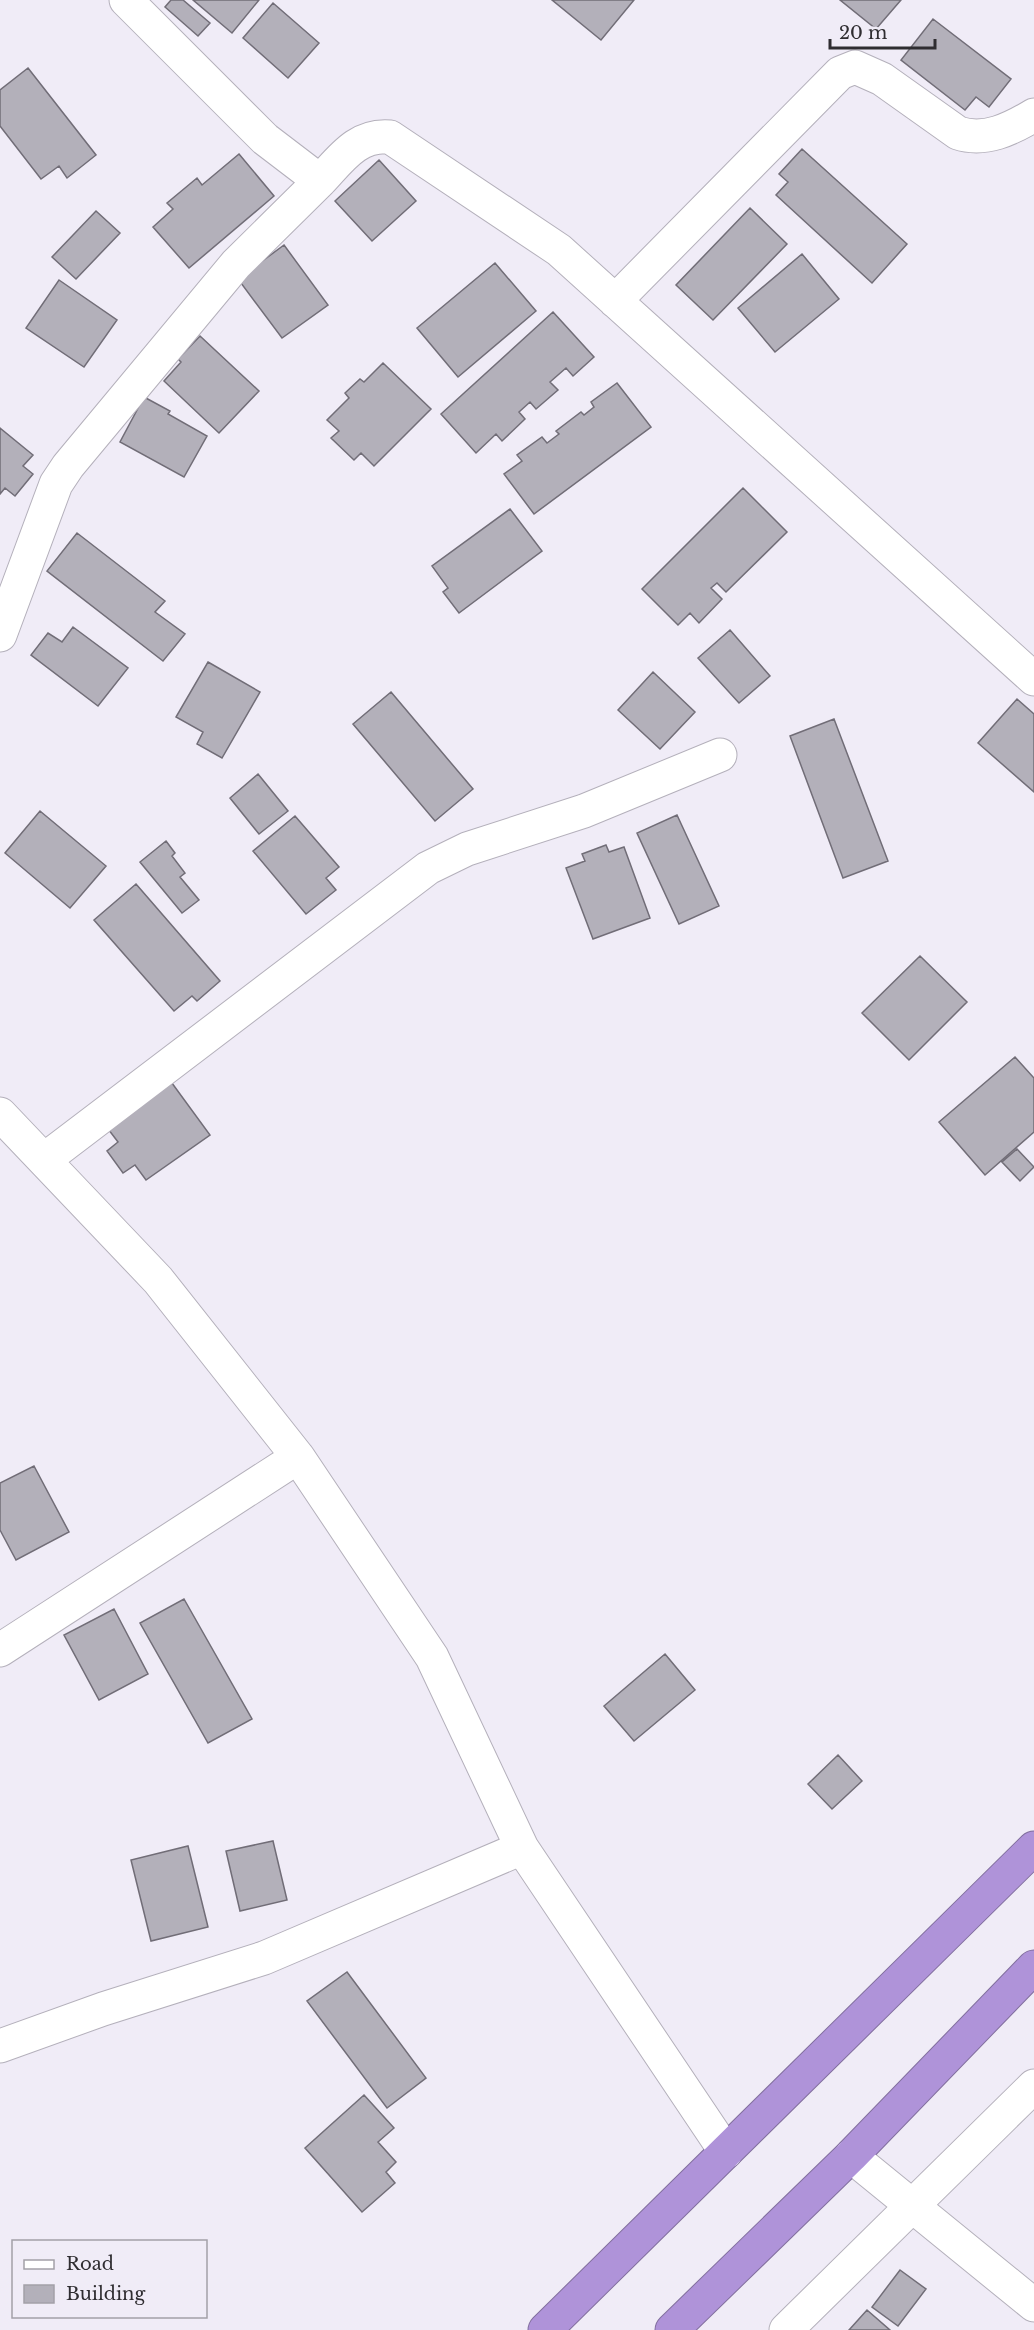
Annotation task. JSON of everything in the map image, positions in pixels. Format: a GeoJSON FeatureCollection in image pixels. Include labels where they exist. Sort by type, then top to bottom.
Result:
{"type":"FeatureCollection","features":[{"type":"Feature","properties":{"kind":"highway"},"geometry":{"type":"LineString","coordinates":[[545,2330],[1034,1848]]}},
{"type":"Feature","properties":{"kind":"highway"},"geometry":{"type":"LineString","coordinates":[[672,2330],[851,2156],[1034,1967]]}},
{"type":"Feature","properties":{"kind":"street"},"geometry":{"type":"LineString","coordinates":[[126,0],[266,139],[320,181]]}},
{"type":"Feature","properties":{"kind":"street"},"geometry":{"type":"LineString","coordinates":[[615,301],[840,73],[846,70],[855,68],[882,79],[958,133],[966,135],[998,133],[1034,115]]}},
{"type":"Feature","properties":{"kind":"street"},"geometry":{"type":"LineString","coordinates":[[0,635],[56,484],[68,466],[236,264],[359,142],[370,137],[390,137],[559,250],[1034,679]]}},
{"type":"Feature","properties":{"kind":"street"},"geometry":{"type":"LineString","coordinates":[[44,1160],[428,868],[467,849],[584,811],[720,755]]}},
{"type":"Feature","properties":{"kind":"street"},"geometry":{"type":"LineString","coordinates":[[0,1114],[158,1280],[298,1456],[432,1657],[522,1848],[726,2152]]}},
{"type":"Feature","properties":{"kind":"street"},"geometry":{"type":"LineString","coordinates":[[0,1650],[298,1456]]}},
{"type":"Feature","properties":{"kind":"street"},"geometry":{"type":"LineString","coordinates":[[0,2046],[104,2009],[264,1958],[522,1848]]}},
{"type":"Feature","properties":{"kind":"street"},"geometry":{"type":"LineString","coordinates":[[786,2330],[1034,2086]]}},
{"type":"Feature","properties":{"kind":"street"},"geometry":{"type":"LineString","coordinates":[[851,2156],[1034,2305]]}},
{"type":"Feature","properties":{"kind":"building"},"geometry":{"type":"Polygon","coordinates":[[[171,0],[183,0],[210,23],[198,36],[165,7],[171,0]]]}},
{"type":"Feature","properties":{"kind":"building"},"geometry":{"type":"Polygon","coordinates":[[[193,0],[259,0],[232,33],[193,0]]]}},
{"type":"Feature","properties":{"kind":"building"},"geometry":{"type":"Polygon","coordinates":[[[552,0],[634,0],[601,40],[552,0]]]}},
{"type":"Feature","properties":{"kind":"building"},"geometry":{"type":"Polygon","coordinates":[[[840,0],[901,0],[876,29],[840,0]]]}},
{"type":"Feature","properties":{"kind":"building"},"geometry":{"type":"Polygon","coordinates":[[[273,3],[319,43],[288,78],[243,38],[273,3]]]}},
{"type":"Feature","properties":{"kind":"building"},"geometry":{"type":"Polygon","coordinates":[[[933,19],[1011,79],[989,107],[976,97],[965,110],[901,60],[933,19]]]}},
{"type":"Feature","properties":{"kind":"building"},"geometry":{"type":"Polygon","coordinates":[[[28,68],[96,155],[67,178],[59,166],[41,179],[0,126],[0,90],[28,68]]]}},
{"type":"Feature","properties":{"kind":"building"},"geometry":{"type":"Polygon","coordinates":[[[802,149],[907,244],[872,283],[776,195],[788,182],[779,174],[802,149]]]}},
{"type":"Feature","properties":{"kind":"building"},"geometry":{"type":"Polygon","coordinates":[[[239,154],[274,196],[189,268],[153,227],[173,209],[167,203],[197,178],[202,185],[239,154]]]}},
{"type":"Feature","properties":{"kind":"building"},"geometry":{"type":"Polygon","coordinates":[[[379,160],[416,201],[372,241],[335,201],[379,160]]]}},
{"type":"Feature","properties":{"kind":"building"},"geometry":{"type":"Polygon","coordinates":[[[750,208],[787,244],[713,320],[676,285],[750,208]]]}},
{"type":"Feature","properties":{"kind":"building"},"geometry":{"type":"Polygon","coordinates":[[[96,211],[120,233],[76,279],[52,257],[96,211]]]}},
{"type":"Feature","properties":{"kind":"building"},"geometry":{"type":"Polygon","coordinates":[[[284,245],[328,305],[282,338],[238,279],[284,245]]]}},
{"type":"Feature","properties":{"kind":"building"},"geometry":{"type":"Polygon","coordinates":[[[802,254],[839,299],[775,352],[738,308],[802,254]]]}},
{"type":"Feature","properties":{"kind":"building"},"geometry":{"type":"Polygon","coordinates":[[[495,263],[536,311],[458,377],[417,328],[495,263]]]}},
{"type":"Feature","properties":{"kind":"building"},"geometry":{"type":"Polygon","coordinates":[[[59,280],[117,320],[84,367],[26,328],[59,280]]]}},
{"type":"Feature","properties":{"kind":"building"},"geometry":{"type":"Polygon","coordinates":[[[553,312],[594,357],[573,376],[566,368],[550,382],[558,390],[536,409],[530,402],[519,412],[525,419],[502,441],[496,434],[476,453],[441,414],[553,312]]]}},
{"type":"Feature","properties":{"kind":"building"},"geometry":{"type":"Polygon","coordinates":[[[200,336],[259,391],[219,433],[164,381],[181,362],[178,359],[200,336]]]}},
{"type":"Feature","properties":{"kind":"building"},"geometry":{"type":"Polygon","coordinates":[[[383,363],[431,409],[374,466],[361,453],[354,460],[331,438],[339,431],[327,420],[349,398],[345,393],[360,379],[364,382],[383,363]]]}},
{"type":"Feature","properties":{"kind":"building"},"geometry":{"type":"Polygon","coordinates":[[[617,383],[651,427],[534,514],[504,474],[522,461],[517,455],[542,437],[547,443],[559,434],[556,431],[581,412],[584,415],[594,407],[591,402],[617,383]]]}},
{"type":"Feature","properties":{"kind":"building"},"geometry":{"type":"Polygon","coordinates":[[[144,397],[170,411],[168,414],[207,436],[184,477],[120,442],[144,397]]]}},
{"type":"Feature","properties":{"kind":"building"},"geometry":{"type":"Polygon","coordinates":[[[0,428],[33,455],[23,466],[33,474],[15,496],[5,488],[0,494],[0,428]]]}},
{"type":"Feature","properties":{"kind":"building"},"geometry":{"type":"Polygon","coordinates":[[[743,488],[787,532],[726,592],[717,583],[711,588],[722,599],[699,623],[690,613],[678,625],[642,589],[743,488]]]}},
{"type":"Feature","properties":{"kind":"building"},"geometry":{"type":"Polygon","coordinates":[[[510,509],[542,551],[459,613],[443,592],[448,588],[432,566],[510,509]]]}},
{"type":"Feature","properties":{"kind":"building"},"geometry":{"type":"Polygon","coordinates":[[[77,533],[165,601],[155,612],[185,634],[163,661],[47,571],[77,533]]]}},
{"type":"Feature","properties":{"kind":"building"},"geometry":{"type":"Polygon","coordinates":[[[73,627],[128,668],[98,706],[31,655],[48,633],[62,642],[73,627]]]}},
{"type":"Feature","properties":{"kind":"building"},"geometry":{"type":"Polygon","coordinates":[[[730,630],[770,676],[739,703],[698,658],[730,630]]]}},
{"type":"Feature","properties":{"kind":"building"},"geometry":{"type":"Polygon","coordinates":[[[208,662],[260,692],[222,758],[197,744],[203,732],[176,717],[208,662]]]}},
{"type":"Feature","properties":{"kind":"building"},"geometry":{"type":"Polygon","coordinates":[[[653,672],[695,712],[660,749],[618,710],[653,672]]]}},
{"type":"Feature","properties":{"kind":"building"},"geometry":{"type":"Polygon","coordinates":[[[391,692],[473,789],[435,821],[353,724],[391,692]]]}},
{"type":"Feature","properties":{"kind":"building"},"geometry":{"type":"Polygon","coordinates":[[[1017,699],[1034,714],[1034,792],[978,743],[1017,699]]]}},
{"type":"Feature","properties":{"kind":"building"},"geometry":{"type":"Polygon","coordinates":[[[834,719],[888,861],[843,878],[790,736],[834,719]]]}},
{"type":"Feature","properties":{"kind":"building"},"geometry":{"type":"Polygon","coordinates":[[[258,774],[288,811],[259,834],[230,798],[258,774]]]}},
{"type":"Feature","properties":{"kind":"building"},"geometry":{"type":"Polygon","coordinates":[[[40,811],[106,866],[70,908],[5,853],[40,811]]]}},
{"type":"Feature","properties":{"kind":"building"},"geometry":{"type":"Polygon","coordinates":[[[677,815],[719,906],[679,924],[637,833],[677,815]]]}},
{"type":"Feature","properties":{"kind":"building"},"geometry":{"type":"Polygon","coordinates":[[[295,816],[339,867],[326,878],[336,890],[306,914],[253,851],[295,816]]]}},
{"type":"Feature","properties":{"kind":"building"},"geometry":{"type":"Polygon","coordinates":[[[166,841],[175,853],[172,856],[185,873],[180,877],[199,900],[182,913],[140,862],[166,841]]]}},
{"type":"Feature","properties":{"kind":"building"},"geometry":{"type":"Polygon","coordinates":[[[606,845],[609,852],[624,847],[650,918],[593,939],[566,868],[585,861],[582,854],[606,845]]]}},
{"type":"Feature","properties":{"kind":"building"},"geometry":{"type":"Polygon","coordinates":[[[136,884],[220,981],[197,1001],[192,996],[174,1011],[94,920],[136,884]]]}},
{"type":"Feature","properties":{"kind":"building"},"geometry":{"type":"Polygon","coordinates":[[[920,956],[967,1002],[909,1060],[862,1013],[920,956]]]}},
{"type":"Feature","properties":{"kind":"building"},"geometry":{"type":"Polygon","coordinates":[[[1015,1057],[1034,1078],[1034,1132],[985,1175],[939,1122],[1015,1057]]]}},
{"type":"Feature","properties":{"kind":"building"},"geometry":{"type":"Polygon","coordinates":[[[169,1079],[210,1135],[146,1180],[135,1165],[123,1173],[107,1151],[118,1142],[105,1125],[169,1079]]]}},
{"type":"Feature","properties":{"kind":"building"},"geometry":{"type":"Polygon","coordinates":[[[1017,1149],[1034,1167],[1020,1181],[1002,1162],[1017,1149]]]}},
{"type":"Feature","properties":{"kind":"building"},"geometry":{"type":"Polygon","coordinates":[[[34,1466],[69,1532],[16,1560],[0,1530],[0,1483],[34,1466]]]}},
{"type":"Feature","properties":{"kind":"building"},"geometry":{"type":"Polygon","coordinates":[[[184,1599],[252,1719],[208,1743],[140,1623],[184,1599]]]}},
{"type":"Feature","properties":{"kind":"building"},"geometry":{"type":"Polygon","coordinates":[[[114,1609],[148,1674],[99,1700],[64,1635],[114,1609]]]}},
{"type":"Feature","properties":{"kind":"building"},"geometry":{"type":"Polygon","coordinates":[[[665,1654],[695,1690],[634,1741],[604,1706],[665,1654]]]}},
{"type":"Feature","properties":{"kind":"building"},"geometry":{"type":"Polygon","coordinates":[[[838,1755],[862,1781],[832,1809],[808,1784],[838,1755]]]}},
{"type":"Feature","properties":{"kind":"building"},"geometry":{"type":"Polygon","coordinates":[[[273,1841],[287,1900],[240,1911],[226,1851],[273,1841]]]}},
{"type":"Feature","properties":{"kind":"building"},"geometry":{"type":"Polygon","coordinates":[[[188,1846],[208,1927],[151,1941],[131,1860],[188,1846]]]}},
{"type":"Feature","properties":{"kind":"building"},"geometry":{"type":"Polygon","coordinates":[[[347,1972],[426,2078],[387,2108],[307,2001],[347,1972]]]}},
{"type":"Feature","properties":{"kind":"building"},"geometry":{"type":"Polygon","coordinates":[[[364,2095],[394,2128],[378,2142],[396,2162],[386,2172],[395,2183],[362,2212],[305,2148],[364,2095]]]}},
{"type":"Feature","properties":{"kind":"building"},"geometry":{"type":"Polygon","coordinates":[[[900,2270],[926,2289],[898,2326],[872,2307],[900,2270]]]}},
{"type":"Feature","properties":{"kind":"building"},"geometry":{"type":"Polygon","coordinates":[[[867,2310],[890,2330],[849,2330],[867,2310]]]}}]}
